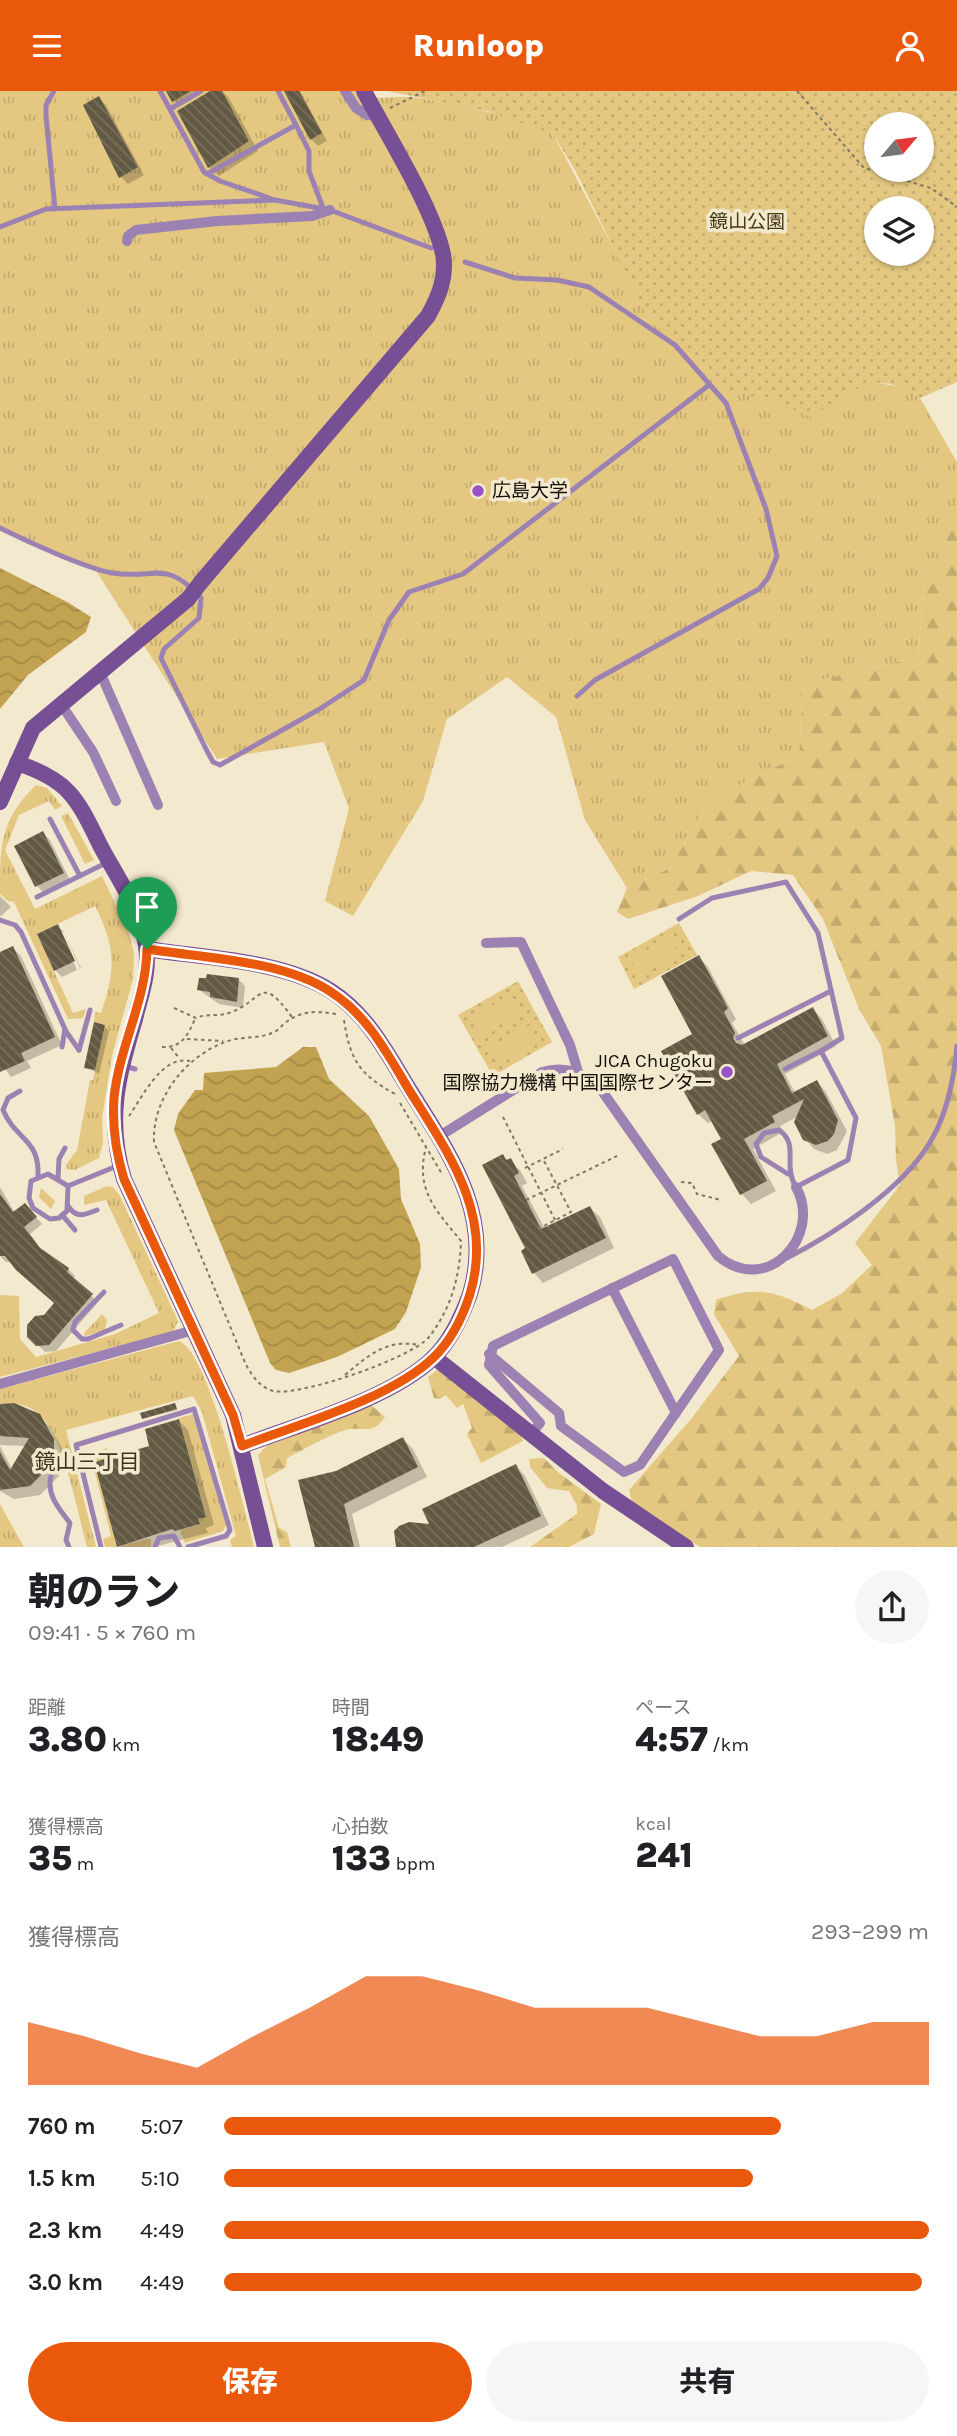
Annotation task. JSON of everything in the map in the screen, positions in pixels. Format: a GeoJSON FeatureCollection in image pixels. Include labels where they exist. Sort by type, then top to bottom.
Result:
{"type":"FeatureCollection","features":[{"type":"Feature","properties":{"kind":"street"},"geometry":{"type":"LineString","coordinates":[[345,91],[356,109],[367,115],[376,114]]}},
{"type":"Feature","properties":{"kind":"street"},"geometry":{"type":"LineString","coordinates":[[0,802],[33,728],[188,599],[428,316],[442,290],[443,255],[431,221],[364,91]]}},
{"type":"Feature","properties":{"kind":"street"},"geometry":{"type":"LineString","coordinates":[[127,241],[128,236],[136,230],[216,221],[312,216],[327,209]]}},
{"type":"Feature","properties":{"kind":"street"},"geometry":{"type":"LineString","coordinates":[[100,672],[158,805]]}},
{"type":"Feature","properties":{"kind":"street"},"geometry":{"type":"LineString","coordinates":[[61,704],[93,752],[116,801]]}},
{"type":"Feature","properties":{"kind":"street"},"geometry":{"type":"LineString","coordinates":[[17,763],[42,771],[61,783],[78,803],[139,920],[147,949],[146,976],[144,999],[114,1112],[120,1165],[233,1415],[265,1547]]}},
{"type":"Feature","properties":{"kind":"street"},"geometry":{"type":"LineString","coordinates":[[486,943],[521,942],[570,1045],[578,1072]]}},
{"type":"Feature","properties":{"kind":"street"},"geometry":{"type":"LineString","coordinates":[[147,949],[272,969],[304,978],[330,991],[369,1025],[432,1142],[468,1191],[478,1241],[474,1278],[463,1314],[434,1357],[412,1375],[380,1392],[242,1446]]}},
{"type":"Feature","properties":{"kind":"street"},"geometry":{"type":"LineString","coordinates":[[432,1142],[542,1072],[560,1069],[578,1072],[602,1091],[718,1256],[732,1267],[748,1271],[763,1270],[781,1261],[804,1221],[804,1209],[796,1187]]}},
{"type":"Feature","properties":{"kind":"street"},"geometry":{"type":"LineString","coordinates":[[489,1354],[559,1413],[561,1426],[624,1472],[640,1465],[719,1350],[673,1258],[493,1346],[489,1354],[489,1365],[540,1423],[530,1435]]}},
{"type":"Feature","properties":{"kind":"street"},"geometry":{"type":"LineString","coordinates":[[612,1288],[676,1413]]}},
{"type":"Feature","properties":{"kind":"street"},"geometry":{"type":"LineString","coordinates":[[0,1384],[194,1330]]}},
{"type":"Feature","properties":{"kind":"street"},"geometry":{"type":"LineString","coordinates":[[434,1357],[603,1491],[686,1547]]}},
{"type":"Feature","properties":{"kind":"lane"},"geometry":{"type":"LineString","coordinates":[[54,91],[46,105],[46,116],[55,209]]}},
{"type":"Feature","properties":{"kind":"lane"},"geometry":{"type":"LineString","coordinates":[[160,91],[207,174],[275,199],[327,209],[430,248]]}},
{"type":"Feature","properties":{"kind":"lane"},"geometry":{"type":"LineString","coordinates":[[170,109],[200,91]]}},
{"type":"Feature","properties":{"kind":"lane"},"geometry":{"type":"LineString","coordinates":[[278,91],[309,151],[309,171],[327,209]]}},
{"type":"Feature","properties":{"kind":"lane"},"geometry":{"type":"LineString","coordinates":[[207,174],[296,125]]}},
{"type":"Feature","properties":{"kind":"lane"},"geometry":{"type":"LineString","coordinates":[[0,227],[46,209],[275,199]]}},
{"type":"Feature","properties":{"kind":"lane"},"geometry":{"type":"LineString","coordinates":[[465,263],[515,278],[557,281],[589,288],[675,345],[726,403],[776,543],[774,568],[759,589],[595,680],[577,696]]}},
{"type":"Feature","properties":{"kind":"lane"},"geometry":{"type":"LineString","coordinates":[[0,528],[111,573],[163,571],[187,583],[201,598],[199,618],[164,649],[161,658],[206,750],[213,762],[220,765],[318,710],[364,680],[390,620],[410,592],[463,575],[709,385]]}},
{"type":"Feature","properties":{"kind":"lane"},"geometry":{"type":"LineString","coordinates":[[50,819],[80,876]]}},
{"type":"Feature","properties":{"kind":"lane"},"geometry":{"type":"LineString","coordinates":[[37,897],[109,862]]}},
{"type":"Feature","properties":{"kind":"lane"},"geometry":{"type":"LineString","coordinates":[[679,919],[712,898],[786,882],[818,933],[842,1038],[785,1069]]}},
{"type":"Feature","properties":{"kind":"lane"},"geometry":{"type":"LineString","coordinates":[[0,920],[15,925],[21,932],[65,1029],[79,1050],[89,1010]]}},
{"type":"Feature","properties":{"kind":"lane"},"geometry":{"type":"LineString","coordinates":[[738,1038],[831,991]]}},
{"type":"Feature","properties":{"kind":"lane"},"geometry":{"type":"LineString","coordinates":[[62,1047],[65,1029]]}},
{"type":"Feature","properties":{"kind":"lane"},"geometry":{"type":"LineString","coordinates":[[781,1261],[817,1243],[902,1178],[930,1143],[954,1076],[957,1046]]}},
{"type":"Feature","properties":{"kind":"lane"},"geometry":{"type":"LineString","coordinates":[[788,1174],[791,1148],[788,1139],[779,1130],[764,1133],[757,1144],[761,1157],[788,1174],[796,1187],[848,1160],[856,1118],[821,1051]]}},
{"type":"Feature","properties":{"kind":"lane"},"geometry":{"type":"LineString","coordinates":[[20,1091],[8,1098],[3,1109],[17,1133],[35,1148]]}},
{"type":"Feature","properties":{"kind":"lane"},"geometry":{"type":"LineString","coordinates":[[34,1139],[38,1161],[37,1177]]}},
{"type":"Feature","properties":{"kind":"lane"},"geometry":{"type":"LineString","coordinates":[[58,1178],[59,1159],[65,1148]]}},
{"type":"Feature","properties":{"kind":"lane"},"geometry":{"type":"LineString","coordinates":[[68,1185],[120,1165]]}},
{"type":"Feature","properties":{"kind":"lane"},"geometry":{"type":"LineString","coordinates":[[68,1185],[48,1174],[31,1181],[28,1189],[33,1209],[50,1220],[62,1215],[68,1206]]}},
{"type":"Feature","properties":{"kind":"lane"},"geometry":{"type":"LineString","coordinates":[[68,1185],[68,1206],[73,1214],[81,1216],[97,1210]]}},
{"type":"Feature","properties":{"kind":"lane"},"geometry":{"type":"LineString","coordinates":[[62,1215],[75,1230]]}},
{"type":"Feature","properties":{"kind":"lane"},"geometry":{"type":"LineString","coordinates":[[104,1292],[75,1322],[73,1330],[82,1339],[88,1339],[121,1325]]}},
{"type":"Feature","properties":{"kind":"lane"},"geometry":{"type":"LineString","coordinates":[[101,1547],[76,1445],[194,1409],[230,1530],[226,1536],[188,1547]]}},
{"type":"Feature","properties":{"kind":"lane"},"geometry":{"type":"LineString","coordinates":[[51,1476],[48,1486],[60,1513],[70,1523],[66,1540],[69,1547]]}},
{"type":"Feature","properties":{"kind":"lane"},"geometry":{"type":"LineString","coordinates":[[155,1547],[159,1538],[169,1535],[174,1536],[180,1547]]}},
{"type":"Feature","properties":{"kind":"path"},"geometry":{"type":"LineString","coordinates":[[376,114],[425,91]]}},
{"type":"Feature","properties":{"kind":"path"},"geometry":{"type":"LineString","coordinates":[[797,91],[864,168],[931,188],[957,207]]}},
{"type":"Feature","properties":{"kind":"path"},"geometry":{"type":"LineString","coordinates":[[174,1008],[196,1018],[210,1014],[226,1015],[265,992],[278,998],[293,1018]]}},
{"type":"Feature","properties":{"kind":"path"},"geometry":{"type":"LineString","coordinates":[[162,1047],[170,1048],[186,1039],[225,1041],[270,1034],[293,1018],[318,1011],[344,1019],[349,1024]]}},
{"type":"Feature","properties":{"kind":"path"},"geometry":{"type":"LineString","coordinates":[[186,1039],[196,1018]]}},
{"type":"Feature","properties":{"kind":"path"},"geometry":{"type":"LineString","coordinates":[[344,1019],[354,1060],[375,1083],[395,1095]]}},
{"type":"Feature","properties":{"kind":"path"},"geometry":{"type":"LineString","coordinates":[[225,1041],[192,1061],[173,1084],[156,1113],[154,1142],[246,1365],[261,1385],[283,1392],[396,1360],[421,1345],[438,1324],[452,1298],[460,1266],[460,1227]]}},
{"type":"Feature","properties":{"kind":"path"},"geometry":{"type":"LineString","coordinates":[[170,1048],[180,1058],[192,1061]]}},
{"type":"Feature","properties":{"kind":"path"},"geometry":{"type":"LineString","coordinates":[[128,1118],[169,1063],[180,1058]]}},
{"type":"Feature","properties":{"kind":"path"},"geometry":{"type":"LineString","coordinates":[[390,1085],[432,1142],[444,1178]]}},
{"type":"Feature","properties":{"kind":"path"},"geometry":{"type":"LineString","coordinates":[[503,1117],[555,1221]]}},
{"type":"Feature","properties":{"kind":"path"},"geometry":{"type":"LineString","coordinates":[[432,1142],[421,1168],[425,1190],[440,1216],[461,1241]]}},
{"type":"Feature","properties":{"kind":"path"},"geometry":{"type":"LineString","coordinates":[[526,1167],[563,1149]]}},
{"type":"Feature","properties":{"kind":"path"},"geometry":{"type":"LineString","coordinates":[[526,1200],[617,1156]]}},
{"type":"Feature","properties":{"kind":"path"},"geometry":{"type":"LineString","coordinates":[[538,1229],[571,1212],[543,1159]]}},
{"type":"Feature","properties":{"kind":"path"},"geometry":{"type":"LineString","coordinates":[[676,1182],[692,1184],[698,1194],[721,1200]]}},
{"type":"Feature","properties":{"kind":"path"},"geometry":{"type":"LineString","coordinates":[[344,1376],[382,1348],[400,1342],[421,1345]]}},
{"type":"Feature","properties":{"kind":"green space","name":"広島大学"},"geometry":{"type":"Polygon","coordinates":[[[0,91],[364,91],[367,96],[373,97],[410,97],[465,106],[553,134],[618,257],[846,394],[869,382],[905,387],[920,398],[957,462],[957,520],[924,581],[918,657],[803,684],[799,755],[709,801],[670,868],[627,888],[585,820],[556,717],[507,677],[447,719],[423,801],[353,916],[325,901],[349,808],[324,742],[217,759],[96,571],[0,527],[0,91]]]}},
{"type":"Feature","properties":{"kind":"green space","name":"鏡山公園"},"geometry":{"type":"Polygon","coordinates":[[[387,91],[957,91],[957,382],[920,398],[890,384],[864,386],[811,417],[776,402],[709,385],[645,312],[575,170],[553,134],[487,111],[387,91]]]}},
{"type":"Feature","properties":{"kind":"green space"},"geometry":{"type":"Polygon","coordinates":[[[957,520],[957,1547],[700,1547],[632,1502],[629,1490],[691,1419],[739,1356],[714,1314],[716,1300],[743,1293],[765,1292],[787,1298],[812,1310],[841,1294],[872,1265],[855,1243],[900,1185],[895,1126],[881,1046],[859,1009],[823,919],[793,875],[751,871],[698,896],[628,919],[617,912],[627,888],[670,868],[709,801],[799,755],[803,684],[918,657],[924,581],[957,520]]]}},
{"type":"Feature","properties":{"kind":"green space"},"geometry":{"type":"Polygon","coordinates":[[[36,785],[47,788],[62,806],[55,810],[49,801],[19,815],[5,850],[35,909],[102,876],[128,930],[134,953],[133,979],[112,1056],[99,1158],[75,1170],[67,1169],[66,1165],[77,1150],[90,1080],[93,1080],[105,1025],[94,1022],[95,1012],[101,1013],[112,959],[107,934],[95,906],[37,934],[73,1013],[86,1009],[83,1018],[68,1019],[14,902],[8,901],[0,894],[4,834],[15,810],[36,785]]]}},
{"type":"Feature","properties":{"kind":"green space"},"geometry":{"type":"Polygon","coordinates":[[[68,813],[94,860],[85,864],[61,816],[68,813]]]}},
{"type":"Feature","properties":{"kind":"green space"},"geometry":{"type":"Polygon","coordinates":[[[679,923],[697,955],[634,989],[618,957],[679,923]]]}},
{"type":"Feature","properties":{"kind":"green space"},"geometry":{"type":"Polygon","coordinates":[[[670,937],[679,954],[640,976],[631,959],[670,937]]]}},
{"type":"Feature","properties":{"kind":"green space"},"geometry":{"type":"Polygon","coordinates":[[[518,981],[552,1042],[493,1076],[458,1015],[518,981]]]}},
{"type":"Feature","properties":{"kind":"green space"},"geometry":{"type":"Polygon","coordinates":[[[511,995],[521,1013],[479,1036],[470,1018],[511,995]]]}},
{"type":"Feature","properties":{"kind":"green space"},"geometry":{"type":"Polygon","coordinates":[[[530,1025],[539,1041],[498,1065],[489,1048],[530,1025]]]}},
{"type":"Feature","properties":{"kind":"green space"},"geometry":{"type":"Polygon","coordinates":[[[107,1186],[113,1187],[120,1196],[178,1321],[173,1332],[0,1377],[0,1295],[19,1296],[20,1339],[36,1357],[115,1334],[159,1313],[106,1200],[84,1205],[84,1196],[107,1186]]]}},
{"type":"Feature","properties":{"kind":"green space"},"geometry":{"type":"Polygon","coordinates":[[[41,1188],[55,1201],[51,1209],[39,1197],[41,1188]]]}},
{"type":"Feature","properties":{"kind":"green space"},"geometry":{"type":"Polygon","coordinates":[[[102,1314],[107,1320],[105,1330],[85,1336],[84,1333],[102,1314]]]}},
{"type":"Feature","properties":{"kind":"green space"},"geometry":{"type":"Polygon","coordinates":[[[179,1341],[190,1351],[214,1402],[254,1547],[232,1547],[230,1540],[236,1536],[202,1412],[193,1396],[66,1430],[96,1547],[87,1547],[69,1477],[49,1426],[40,1415],[26,1406],[0,1404],[0,1389],[179,1341]]]}},
{"type":"Feature","properties":{"kind":"green space"},"geometry":{"type":"Polygon","coordinates":[[[439,1369],[521,1436],[523,1441],[481,1463],[467,1434],[472,1428],[463,1404],[457,1408],[446,1395],[440,1399],[434,1398],[428,1377],[439,1369]]]}},
{"type":"Feature","properties":{"kind":"green space"},"geometry":{"type":"Polygon","coordinates":[[[371,1405],[385,1417],[381,1423],[368,1429],[344,1430],[328,1437],[287,1458],[286,1467],[265,1479],[279,1528],[287,1532],[291,1547],[280,1547],[258,1455],[269,1444],[371,1405]]]}},
{"type":"Feature","properties":{"kind":"green space"},"geometry":{"type":"Polygon","coordinates":[[[193,1414],[226,1525],[223,1531],[185,1543],[180,1530],[199,1525],[198,1519],[206,1516],[179,1418],[193,1414]]]}},
{"type":"Feature","properties":{"kind":"green space"},"geometry":{"type":"Polygon","coordinates":[[[107,1448],[110,1457],[94,1462],[117,1547],[105,1547],[103,1539],[111,1536],[90,1453],[107,1448]]]}},
{"type":"Feature","properties":{"kind":"green space"},"geometry":{"type":"Polygon","coordinates":[[[544,1458],[559,1473],[601,1504],[594,1534],[569,1547],[530,1547],[577,1514],[577,1506],[569,1491],[547,1488],[530,1467],[529,1459],[544,1458]]]}},
{"type":"Feature","properties":{"kind":"green space"},"geometry":{"type":"Polygon","coordinates":[[[0,1504],[24,1547],[0,1547],[0,1504]]]}},
{"type":"Feature","properties":{"kind":"green space"},"geometry":{"type":"Polygon","coordinates":[[[146,1539],[151,1539],[151,1547],[117,1547],[146,1539]]]}},
{"type":"Feature","properties":{"kind":"water"},"geometry":{"type":"Polygon","coordinates":[[[0,568],[91,617],[86,632],[28,675],[0,709],[0,568]]]}},
{"type":"Feature","properties":{"kind":"water"},"geometry":{"type":"Polygon","coordinates":[[[303,1047],[316,1047],[329,1079],[369,1116],[399,1169],[401,1199],[420,1244],[421,1267],[406,1312],[395,1329],[337,1357],[289,1373],[276,1370],[270,1363],[174,1130],[178,1114],[195,1090],[203,1090],[204,1073],[276,1067],[303,1047]]]}},
{"type":"Feature","properties":{"kind":"building"},"geometry":{"type":"Polygon","coordinates":[[[166,91],[191,91],[172,102],[166,91]]]}},
{"type":"Feature","properties":{"kind":"building"},"geometry":{"type":"Polygon","coordinates":[[[210,91],[222,91],[249,141],[208,168],[177,111],[210,91]]]}},
{"type":"Feature","properties":{"kind":"building"},"geometry":{"type":"Polygon","coordinates":[[[284,91],[299,91],[322,133],[310,140],[284,91]]]}},
{"type":"Feature","properties":{"kind":"building"},"geometry":{"type":"Polygon","coordinates":[[[99,96],[138,167],[119,178],[83,105],[99,96]]]}},
{"type":"Feature","properties":{"kind":"building"},"geometry":{"type":"Polygon","coordinates":[[[43,831],[64,873],[35,887],[14,846],[43,831]]]}},
{"type":"Feature","properties":{"kind":"building"},"geometry":{"type":"Polygon","coordinates":[[[58,924],[75,961],[54,971],[37,934],[58,924]]]}},
{"type":"Feature","properties":{"kind":"building"},"geometry":{"type":"Polygon","coordinates":[[[13,946],[55,1037],[21,1053],[25,1061],[0,1072],[0,952],[13,946]]]}},
{"type":"Feature","properties":{"kind":"building","name":"JICA Chugoku 国際協力機構 中国国際センター"},"geometry":{"type":"Polygon","coordinates":[[[699,955],[728,1008],[724,1012],[735,1033],[733,1038],[736,1043],[742,1045],[813,1007],[828,1036],[777,1064],[792,1093],[817,1080],[838,1120],[834,1134],[828,1141],[816,1145],[803,1140],[794,1122],[804,1099],[772,1116],[775,1122],[744,1139],[767,1181],[740,1195],[711,1144],[721,1139],[705,1110],[697,1115],[661,1051],[692,1034],[661,976],[699,955]]]}},
{"type":"Feature","properties":{"kind":"building"},"geometry":{"type":"Polygon","coordinates":[[[207,974],[239,978],[237,1002],[210,997],[210,992],[197,990],[199,978],[206,978],[207,974]]]}},
{"type":"Feature","properties":{"kind":"building"},"geometry":{"type":"Polygon","coordinates":[[[94,1022],[105,1025],[95,1070],[84,1068],[94,1022]]]}},
{"type":"Feature","properties":{"kind":"building"},"geometry":{"type":"Polygon","coordinates":[[[503,1154],[506,1160],[511,1158],[519,1173],[514,1176],[541,1229],[590,1206],[606,1238],[532,1274],[521,1251],[525,1248],[482,1165],[503,1154]]]}},
{"type":"Feature","properties":{"kind":"building"},"geometry":{"type":"Polygon","coordinates":[[[0,1194],[13,1212],[25,1203],[37,1217],[24,1227],[40,1248],[69,1268],[67,1272],[93,1294],[49,1345],[36,1346],[27,1337],[27,1325],[35,1316],[44,1315],[54,1303],[16,1270],[5,1256],[0,1256],[0,1194]]]}},
{"type":"Feature","properties":{"kind":"building"},"geometry":{"type":"Polygon","coordinates":[[[14,1403],[40,1414],[54,1439],[54,1453],[50,1466],[30,1486],[0,1490],[0,1452],[10,1470],[29,1438],[0,1436],[0,1404],[14,1403]]]}},
{"type":"Feature","properties":{"kind":"building"},"geometry":{"type":"Polygon","coordinates":[[[175,1403],[177,1409],[142,1419],[140,1413],[175,1403]]]}},
{"type":"Feature","properties":{"kind":"building"},"geometry":{"type":"Polygon","coordinates":[[[179,1419],[206,1517],[198,1519],[200,1524],[175,1531],[172,1529],[117,1547],[94,1462],[149,1446],[145,1429],[179,1419]]]}},
{"type":"Feature","properties":{"kind":"building"},"geometry":{"type":"Polygon","coordinates":[[[403,1437],[418,1467],[344,1504],[354,1547],[315,1547],[298,1480],[336,1471],[403,1437]]]}},
{"type":"Feature","properties":{"kind":"building"},"geometry":{"type":"Polygon","coordinates":[[[516,1464],[541,1516],[474,1547],[396,1547],[394,1531],[399,1526],[409,1522],[429,1524],[422,1509],[516,1464]]]}},
{"type":"Feature","properties":{"kind":"place","name":"広島大学"},"geometry":{"type":"Point","coordinates":[478,491]}},
{"type":"Feature","properties":{"kind":"place","name":"JICA Chugoku 国際協力機構 中国国際センター"},"geometry":{"type":"Point","coordinates":[727,1072]}},
{"type":"Feature","properties":{"kind":"district","name":"鏡山三丁目"},"geometry":{"type":"Point","coordinates":[87,1462]}},
{"type":"Feature","properties":{"kind":"route"},"geometry":{"type":"LineString","coordinates":[[147,949],[272,969],[304,978],[330,991],[356,1011],[380,1042],[459,1171],[472,1208],[478,1241],[474,1278],[463,1314],[434,1357],[412,1375],[380,1392],[242,1446],[233,1415],[124,1179],[117,1155],[114,1096],[146,976],[147,949]]}}]}
